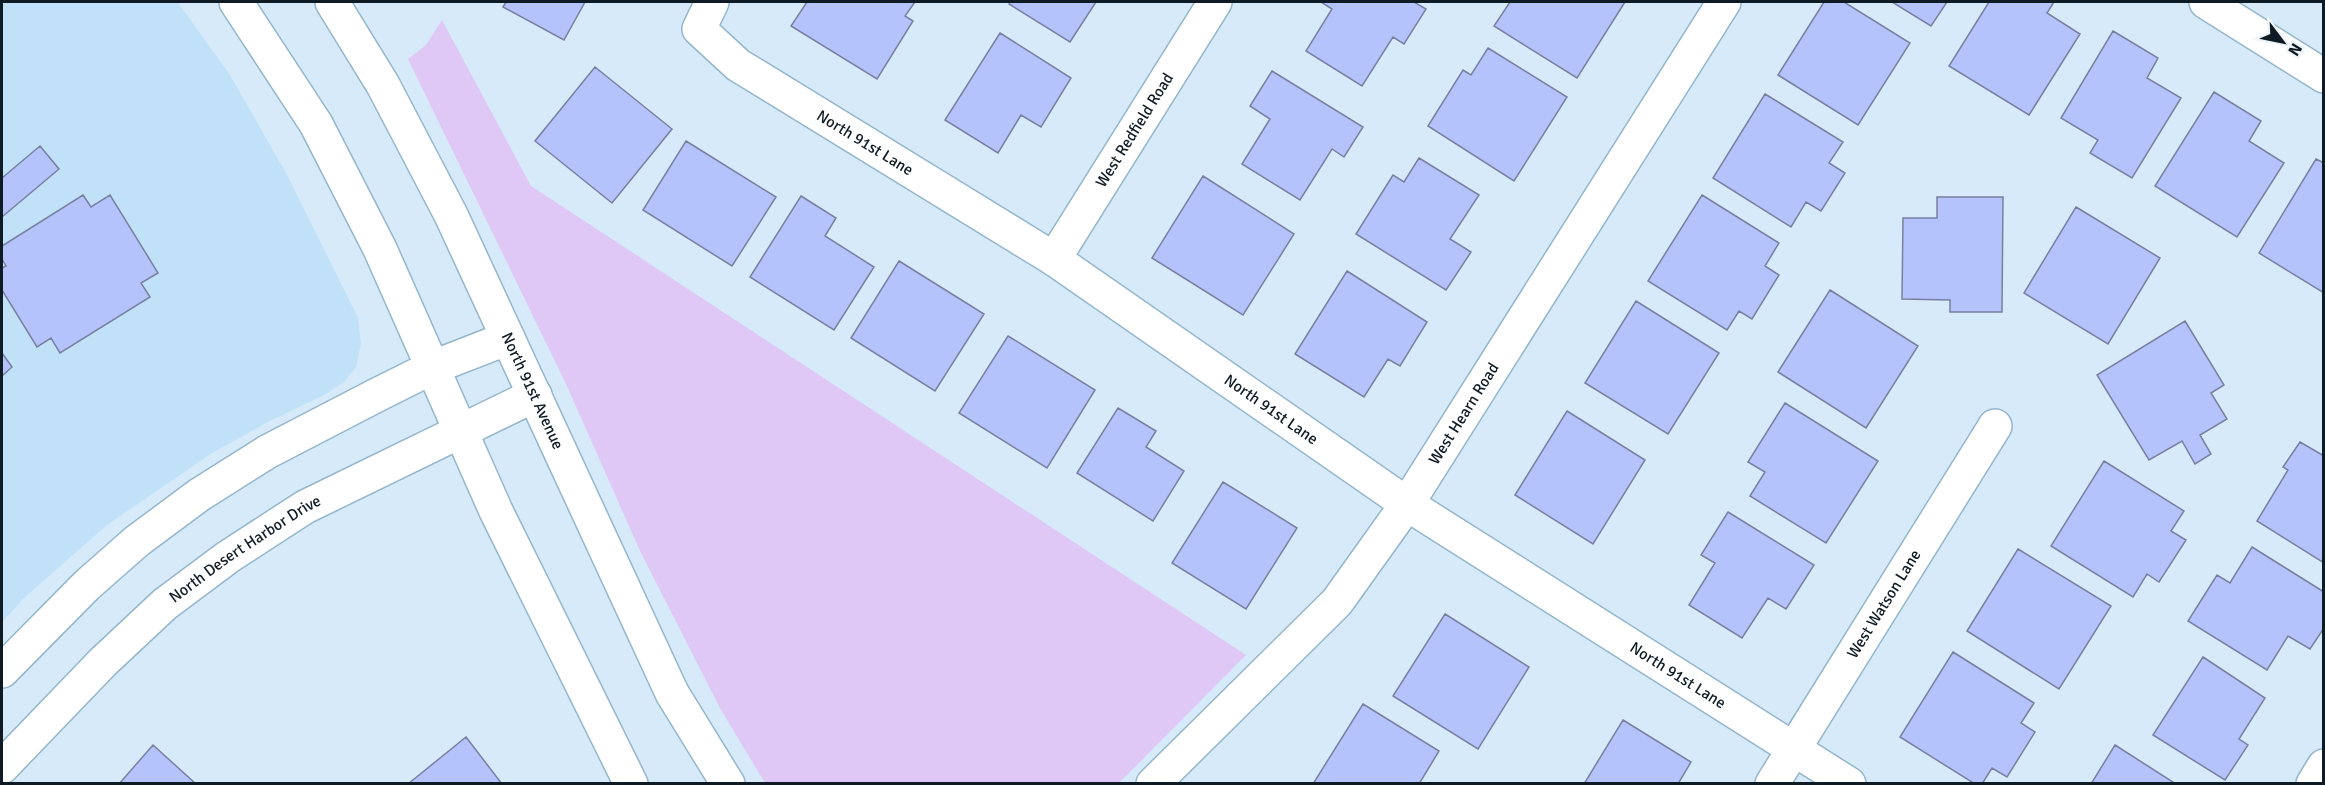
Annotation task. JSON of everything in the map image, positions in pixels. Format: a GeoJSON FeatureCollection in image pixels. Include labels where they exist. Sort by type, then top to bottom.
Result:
{"type":"FeatureCollection","features":[{"type":"Feature","properties":{"kind":"street"},"geometry":{"type":"LineString","coordinates":[[236,2],[316,124],[380,249],[459,431],[603,732],[631,783]]}},
{"type":"Feature","properties":{"kind":"street","name":"North 91st Avenue"},"geometry":{"type":"LineString","coordinates":[[332,2],[394,105],[451,215],[672,693],[728,783]]}},
{"type":"Feature","properties":{"kind":"street","name":"West Redfield Road"},"geometry":{"type":"LineString","coordinates":[[1054,259],[1215,2]]}},
{"type":"Feature","properties":{"kind":"street","name":"West Hearn Road"},"geometry":{"type":"LineString","coordinates":[[1153,783],[1336,602],[1407,504],[1724,2]]}},
{"type":"Feature","properties":{"kind":"street"},"geometry":{"type":"LineString","coordinates":[[2206,2],[2324,76]]}},
{"type":"Feature","properties":{"kind":"street","name":"North 91st Lane"},"geometry":{"type":"LineString","coordinates":[[705,15],[738,65],[1054,259],[1407,504],[1849,783]]}},
{"type":"Feature","properties":{"kind":"street"},"geometry":{"type":"LineString","coordinates":[[2,670],[87,585],[137,541],[199,495],[267,452],[431,368],[508,338]]}},
{"type":"Feature","properties":{"kind":"street","name":"North Desert Harbor Drive"},"geometry":{"type":"LineString","coordinates":[[2,767],[103,662],[158,611],[228,557],[305,507],[535,395]]}},
{"type":"Feature","properties":{"kind":"street","name":"West Watson Lane"},"geometry":{"type":"LineString","coordinates":[[1772,783],[1995,426]]}},
{"type":"Feature","properties":{"kind":"street"},"geometry":{"type":"LineString","coordinates":[[2313,783],[2324,766]]}},
{"type":"Feature","properties":{"kind":"shaded area"},"geometry":{"type":"Polygon","coordinates":[[[2,2],[177,2],[230,75],[287,175],[358,318],[361,344],[356,367],[344,382],[324,395],[212,453],[107,525],[25,597],[2,622],[2,2]]]}},
{"type":"Feature","properties":{"kind":"shaded area"},"geometry":{"type":"Polygon","coordinates":[[[442,20],[531,186],[1246,655],[1119,783],[765,783],[721,710],[641,553],[566,384],[408,59],[426,45],[442,20]]]}},
{"type":"Feature","properties":{"kind":"building"},"geometry":{"type":"Polygon","coordinates":[[[506,2],[585,2],[564,40],[503,7],[506,2]]]}},
{"type":"Feature","properties":{"kind":"building"},"geometry":{"type":"Polygon","coordinates":[[[807,2],[915,2],[905,16],[913,21],[877,79],[791,26],[807,2]]]}},
{"type":"Feature","properties":{"kind":"building"},"geometry":{"type":"Polygon","coordinates":[[[1010,2],[1096,2],[1070,42],[1009,4],[1010,2]]]}},
{"type":"Feature","properties":{"kind":"building"},"geometry":{"type":"Polygon","coordinates":[[[1321,2],[1414,2],[1426,9],[1404,44],[1393,37],[1362,86],[1306,51],[1332,9],[1321,2]]]}},
{"type":"Feature","properties":{"kind":"building"},"geometry":{"type":"Polygon","coordinates":[[[1510,2],[1625,2],[1577,78],[1494,26],[1510,2]]]}},
{"type":"Feature","properties":{"kind":"building"},"geometry":{"type":"Polygon","coordinates":[[[1824,2],[1844,2],[1910,43],[1858,125],[1778,75],[1824,2]]]}},
{"type":"Feature","properties":{"kind":"building"},"geometry":{"type":"Polygon","coordinates":[[[1892,2],[1947,2],[1931,26],[1892,2]]]}},
{"type":"Feature","properties":{"kind":"building"},"geometry":{"type":"Polygon","coordinates":[[[1989,2],[2054,2],[2047,13],[2080,34],[2029,115],[1949,66],[1989,2]]]}},
{"type":"Feature","properties":{"kind":"building"},"geometry":{"type":"Polygon","coordinates":[[[2113,31],[2158,58],[2147,78],[2181,98],[2132,178],[2090,153],[2098,140],[2061,118],[2113,31]]]}},
{"type":"Feature","properties":{"kind":"building"},"geometry":{"type":"Polygon","coordinates":[[[1000,33],[1071,78],[1041,127],[1021,115],[998,153],[945,120],[1000,33]]]}},
{"type":"Feature","properties":{"kind":"building"},"geometry":{"type":"Polygon","coordinates":[[[1488,48],[1567,97],[1514,181],[1428,126],[1463,70],[1471,75],[1488,48]]]}},
{"type":"Feature","properties":{"kind":"building"},"geometry":{"type":"Polygon","coordinates":[[[595,67],[672,129],[612,203],[535,141],[595,67]]]}},
{"type":"Feature","properties":{"kind":"building"},"geometry":{"type":"Polygon","coordinates":[[[1272,71],[1363,127],[1344,157],[1332,149],[1300,200],[1242,164],[1270,119],[1250,106],[1272,71]]]}},
{"type":"Feature","properties":{"kind":"building"},"geometry":{"type":"Polygon","coordinates":[[[2214,92],[2261,121],[2249,141],[2284,163],[2237,237],[2155,186],[2214,92]]]}},
{"type":"Feature","properties":{"kind":"building"},"geometry":{"type":"Polygon","coordinates":[[[1765,94],[1843,142],[1829,163],[1845,173],[1821,211],[1806,202],[1791,227],[1713,178],[1765,94]]]}},
{"type":"Feature","properties":{"kind":"building"},"geometry":{"type":"Polygon","coordinates":[[[686,141],[776,197],[732,266],[643,210],[686,141]]]}},
{"type":"Feature","properties":{"kind":"building"},"geometry":{"type":"Polygon","coordinates":[[[40,146],[59,169],[2,217],[2,178],[40,146]]]}},
{"type":"Feature","properties":{"kind":"building"},"geometry":{"type":"Polygon","coordinates":[[[1419,158],[1479,195],[1450,239],[1471,252],[1446,290],[1356,234],[1393,175],[1404,182],[1419,158]]]}},
{"type":"Feature","properties":{"kind":"building"},"geometry":{"type":"Polygon","coordinates":[[[2316,159],[2324,163],[2324,293],[2259,253],[2316,159]]]}},
{"type":"Feature","properties":{"kind":"building"},"geometry":{"type":"Polygon","coordinates":[[[1203,176],[1294,234],[1243,315],[1152,258],[1203,176]]]}},
{"type":"Feature","properties":{"kind":"building"},"geometry":{"type":"Polygon","coordinates":[[[83,195],[91,207],[110,195],[158,273],[141,283],[150,297],[60,353],[51,338],[37,347],[2,290],[2,268],[6,266],[2,259],[2,246],[83,195]]]}},
{"type":"Feature","properties":{"kind":"building"},"geometry":{"type":"Polygon","coordinates":[[[1702,195],[1779,243],[1765,266],[1779,275],[1752,319],[1739,311],[1727,330],[1648,281],[1702,195]]]}},
{"type":"Feature","properties":{"kind":"building"},"geometry":{"type":"Polygon","coordinates":[[[801,196],[836,218],[825,236],[874,267],[834,330],[750,277],[801,196]]]}},
{"type":"Feature","properties":{"kind":"building"},"geometry":{"type":"Polygon","coordinates":[[[1937,197],[2003,197],[2002,312],[1950,312],[1950,300],[1902,299],[1903,218],[1937,218],[1937,197]]]}},
{"type":"Feature","properties":{"kind":"building"},"geometry":{"type":"Polygon","coordinates":[[[2076,207],[2160,258],[2108,344],[2024,293],[2076,207]]]}},
{"type":"Feature","properties":{"kind":"building"},"geometry":{"type":"Polygon","coordinates":[[[899,261],[984,314],[935,391],[851,338],[899,261]]]}},
{"type":"Feature","properties":{"kind":"building"},"geometry":{"type":"Polygon","coordinates":[[[1347,271],[1427,322],[1400,366],[1388,359],[1364,397],[1295,354],[1347,271]]]}},
{"type":"Feature","properties":{"kind":"building"},"geometry":{"type":"Polygon","coordinates":[[[1830,290],[1918,346],[1866,428],[1778,372],[1830,290]]]}},
{"type":"Feature","properties":{"kind":"building"},"geometry":{"type":"Polygon","coordinates":[[[1636,301],[1719,353],[1668,434],[1585,383],[1636,301]]]}},
{"type":"Feature","properties":{"kind":"building"},"geometry":{"type":"Polygon","coordinates":[[[2185,321],[2224,385],[2211,393],[2227,419],[2200,435],[2211,454],[2195,464],[2182,441],[2149,460],[2097,375],[2185,321]]]}},
{"type":"Feature","properties":{"kind":"building"},"geometry":{"type":"Polygon","coordinates":[[[1008,336],[1095,390],[1047,468],[959,413],[1008,336]]]}},
{"type":"Feature","properties":{"kind":"building"},"geometry":{"type":"Polygon","coordinates":[[[2,353],[12,367],[2,376],[2,353]]]}},
{"type":"Feature","properties":{"kind":"building"},"geometry":{"type":"Polygon","coordinates":[[[1785,403],[1878,461],[1826,543],[1750,496],[1765,472],[1748,462],[1785,403]]]}},
{"type":"Feature","properties":{"kind":"building"},"geometry":{"type":"Polygon","coordinates":[[[1118,408],[1156,431],[1146,447],[1184,471],[1153,521],[1077,473],[1118,408]]]}},
{"type":"Feature","properties":{"kind":"building"},"geometry":{"type":"Polygon","coordinates":[[[1567,411],[1645,460],[1593,544],[1515,495],[1567,411]]]}},
{"type":"Feature","properties":{"kind":"building"},"geometry":{"type":"Polygon","coordinates":[[[2300,442],[2324,456],[2324,563],[2257,521],[2288,470],[2283,467],[2300,442]]]}},
{"type":"Feature","properties":{"kind":"building"},"geometry":{"type":"Polygon","coordinates":[[[2104,461],[2184,511],[2171,531],[2186,540],[2159,582],[2147,574],[2133,597],[2051,546],[2104,461]]]}},
{"type":"Feature","properties":{"kind":"building"},"geometry":{"type":"Polygon","coordinates":[[[1223,482],[1297,528],[1246,609],[1172,563],[1223,482]]]}},
{"type":"Feature","properties":{"kind":"building"},"geometry":{"type":"Polygon","coordinates":[[[1728,512],[1814,565],[1786,609],[1768,598],[1742,638],[1689,605],[1715,563],[1701,555],[1728,512]]]}},
{"type":"Feature","properties":{"kind":"building"},"geometry":{"type":"Polygon","coordinates":[[[2252,547],[2324,592],[2324,628],[2310,649],[2288,636],[2267,670],[2188,621],[2217,575],[2230,583],[2252,547]]]}},
{"type":"Feature","properties":{"kind":"building"},"geometry":{"type":"Polygon","coordinates":[[[2018,549],[2111,606],[2059,689],[1967,631],[2018,549]]]}},
{"type":"Feature","properties":{"kind":"building"},"geometry":{"type":"Polygon","coordinates":[[[1445,614],[1529,667],[1478,749],[1393,696],[1445,614]]]}},
{"type":"Feature","properties":{"kind":"building"},"geometry":{"type":"Polygon","coordinates":[[[1953,652],[2034,703],[2021,723],[2035,732],[2007,777],[1992,768],[1982,784],[1975,784],[1900,737],[1953,652]]]}},
{"type":"Feature","properties":{"kind":"building"},"geometry":{"type":"Polygon","coordinates":[[[2203,657],[2265,698],[2239,739],[2248,745],[2225,780],[2153,735],[2203,657]]]}},
{"type":"Feature","properties":{"kind":"building"},"geometry":{"type":"Polygon","coordinates":[[[1363,704],[1439,751],[1419,784],[1313,784],[1363,704]]]}},
{"type":"Feature","properties":{"kind":"building"},"geometry":{"type":"Polygon","coordinates":[[[1623,720],[1691,762],[1678,784],[1584,784],[1623,720]]]}},
{"type":"Feature","properties":{"kind":"building"},"geometry":{"type":"Polygon","coordinates":[[[466,737],[502,784],[408,784],[466,737]]]}},
{"type":"Feature","properties":{"kind":"building"},"geometry":{"type":"Polygon","coordinates":[[[153,745],[196,784],[119,784],[153,745]]]}},
{"type":"Feature","properties":{"kind":"building"},"geometry":{"type":"Polygon","coordinates":[[[2115,745],[2176,784],[2091,784],[2115,745]]]}}]}
